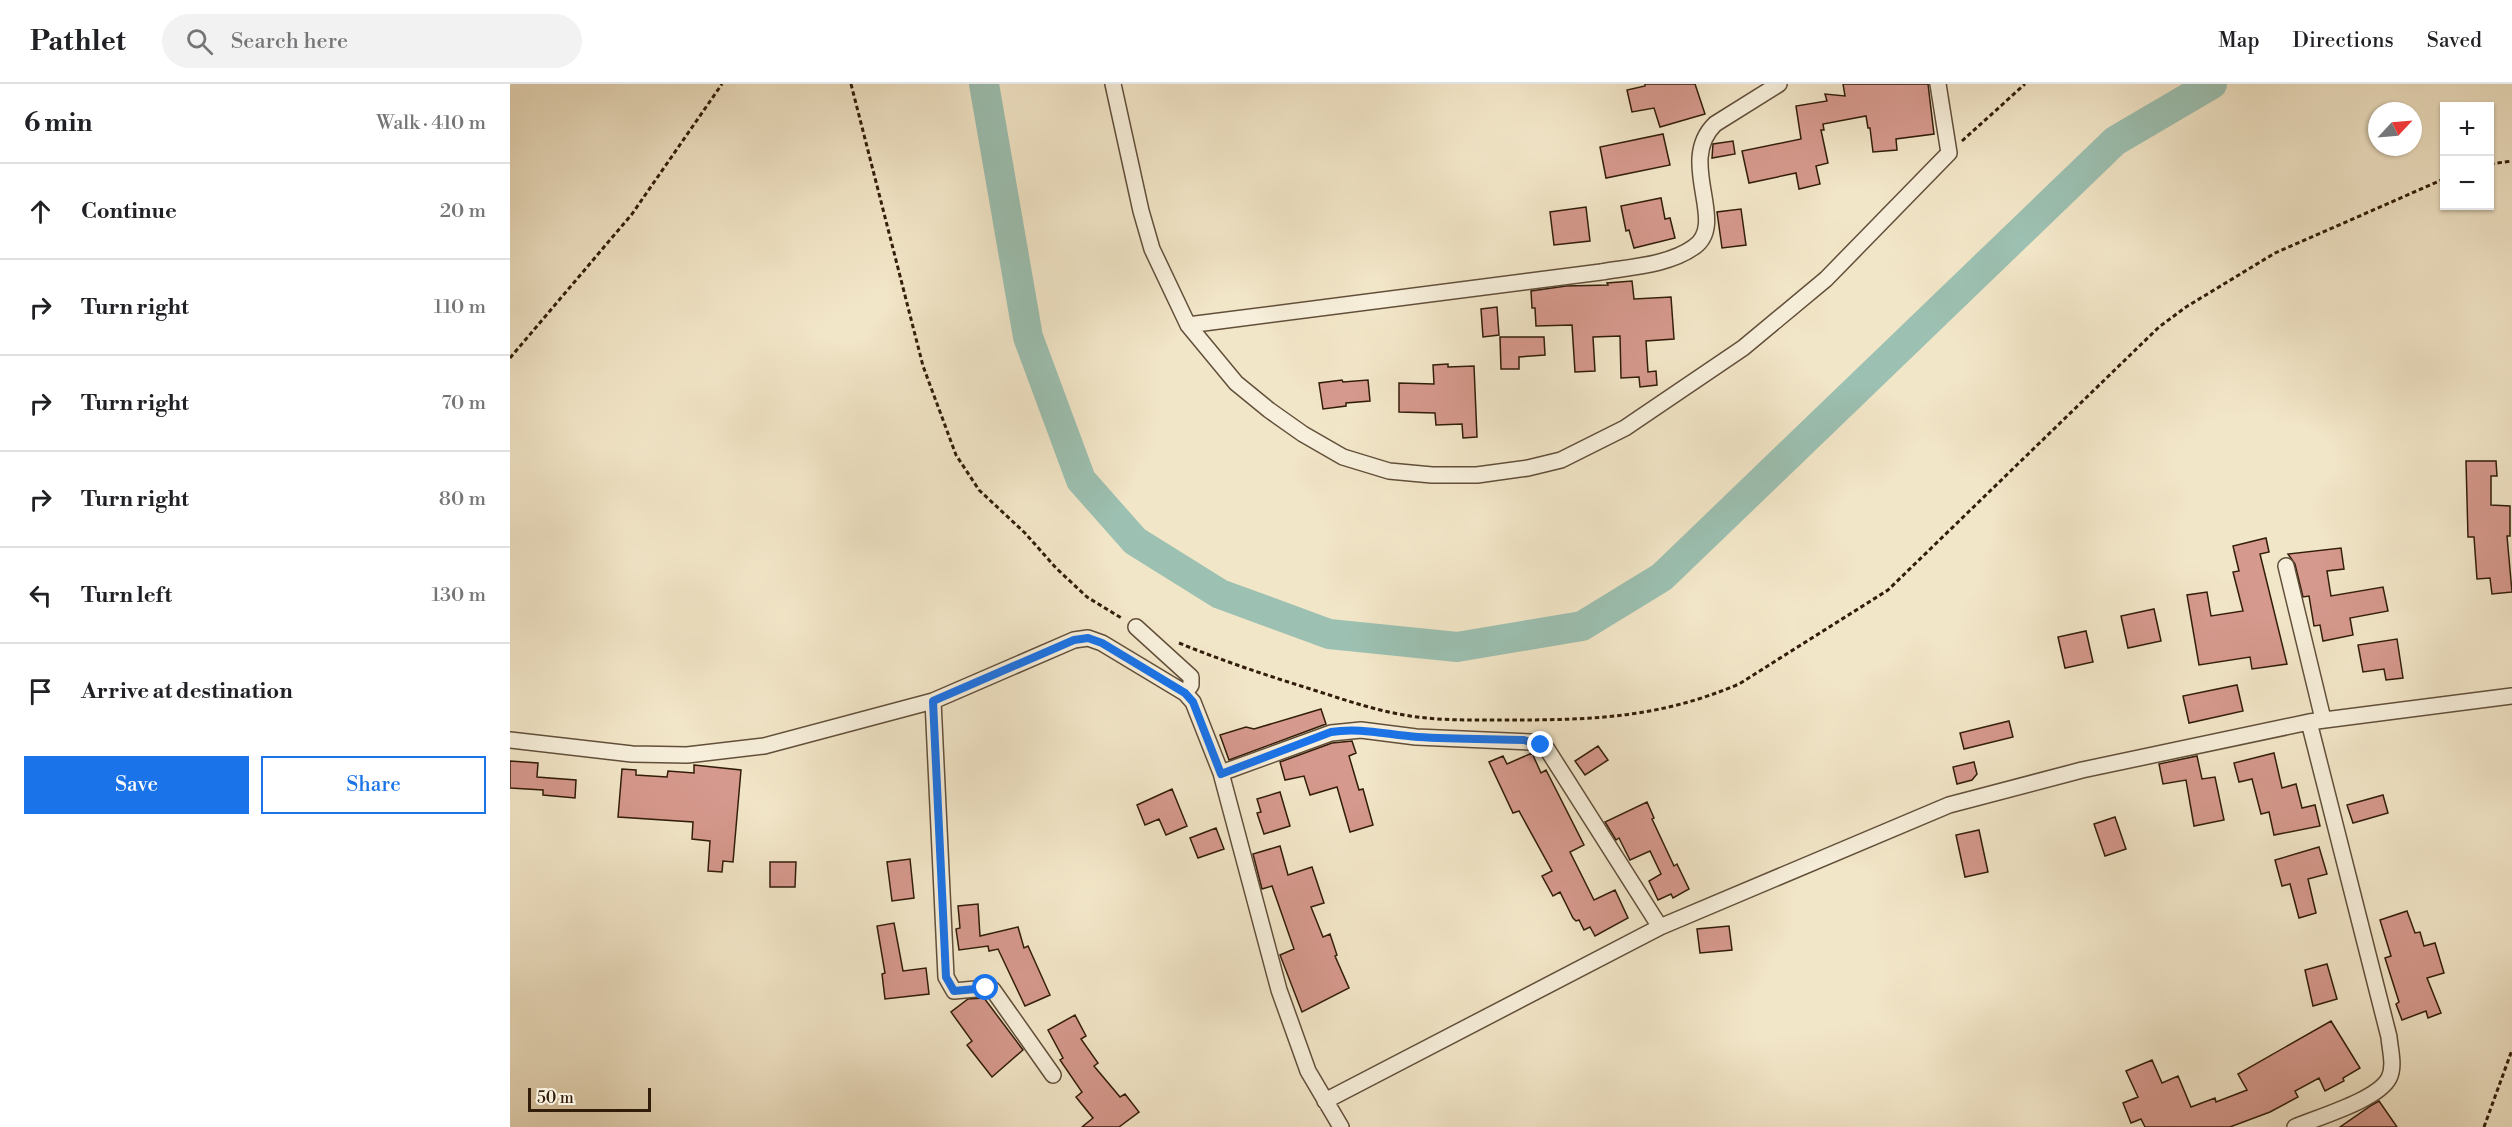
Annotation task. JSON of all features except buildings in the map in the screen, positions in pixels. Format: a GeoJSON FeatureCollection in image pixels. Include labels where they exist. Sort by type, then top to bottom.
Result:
{"type":"FeatureCollection","features":[{"type":"Feature","properties":{"kind":"street"},"geometry":{"type":"LineString","coordinates":[[1113,84],[1141,211],[1152,249],[1188,326],[1236,383],[1269,410],[1343,458],[1389,471],[1477,476],[1561,460],[1625,428],[1743,348],[1826,279],[1949,153],[1938,84]]}},
{"type":"Feature","properties":{"kind":"street"},"geometry":{"type":"LineString","coordinates":[[1188,326],[1601,272],[1655,262],[1684,253],[1702,240],[1708,226],[1700,176],[1700,145],[1706,132],[1779,84]]}},
{"type":"Feature","properties":{"kind":"street"},"geometry":{"type":"LineString","coordinates":[[2286,566],[2316,721],[2389,1037],[2392,1066],[2390,1077],[2383,1086],[2363,1099],[2295,1127]]}},
{"type":"Feature","properties":{"kind":"street"},"geometry":{"type":"LineString","coordinates":[[1136,627],[1191,677],[1191,685],[1185,693]]}},
{"type":"Feature","properties":{"kind":"street"},"geometry":{"type":"LineString","coordinates":[[510,740],[632,754],[687,755],[765,746],[933,701],[1058,646],[1088,638],[1102,643],[1185,693],[1193,702],[1221,774],[1279,990],[1308,1071],[1341,1127]]}},
{"type":"Feature","properties":{"kind":"street"},"geometry":{"type":"LineString","coordinates":[[1325,1101],[1660,927],[1949,805],[2082,770],[2316,721],[2512,696]]}},
{"type":"Feature","properties":{"kind":"street"},"geometry":{"type":"LineString","coordinates":[[933,701],[946,977],[954,991],[986,988],[993,990],[1053,1075]]}},
{"type":"Feature","properties":{"kind":"street"},"geometry":{"type":"LineString","coordinates":[[1221,774],[1331,732],[1344,730],[1416,737],[1532,742],[1547,749],[1660,927]]}},
{"type":"Feature","properties":{"kind":"path"},"geometry":{"type":"LineString","coordinates":[[510,358],[632,214],[722,84]]}},
{"type":"Feature","properties":{"kind":"path"},"geometry":{"type":"LineString","coordinates":[[851,84],[923,366],[956,455],[979,490],[1025,533],[1087,597],[1136,627]]}},
{"type":"Feature","properties":{"kind":"path"},"geometry":{"type":"LineString","coordinates":[[1949,153],[2025,84]]}},
{"type":"Feature","properties":{"kind":"path"},"geometry":{"type":"LineString","coordinates":[[2494,163],[2512,161]]}},
{"type":"Feature","properties":{"kind":"path"},"geometry":{"type":"LineString","coordinates":[[1169,639],[1223,661],[1376,710],[1447,720],[1573,720],[1638,714],[1683,705],[1717,693],[1739,684],[1888,590],[2111,371],[2158,327],[2186,307],[2275,253],[2440,181]]}},
{"type":"Feature","properties":{"kind":"path"},"geometry":{"type":"LineString","coordinates":[[2484,1127],[2512,1050]]}},
{"type":"Feature","properties":{"kind":"waterway"},"geometry":{"type":"LineString","coordinates":[[984,84],[1028,337],[1081,480],[1135,541],[1220,594],[1329,634],[1457,647],[1582,626],[1662,577],[2115,141],[2212,84]]}},
{"type":"Feature","properties":{"kind":"route"},"geometry":{"type":"LineString","coordinates":[[986,988],[963,992],[954,991],[946,977],[945,916],[933,701],[1058,646],[1088,638],[1102,643],[1185,693],[1193,702],[1221,774],[1331,732],[1344,730],[1416,737],[1524,740],[1541,745]]}}]}
